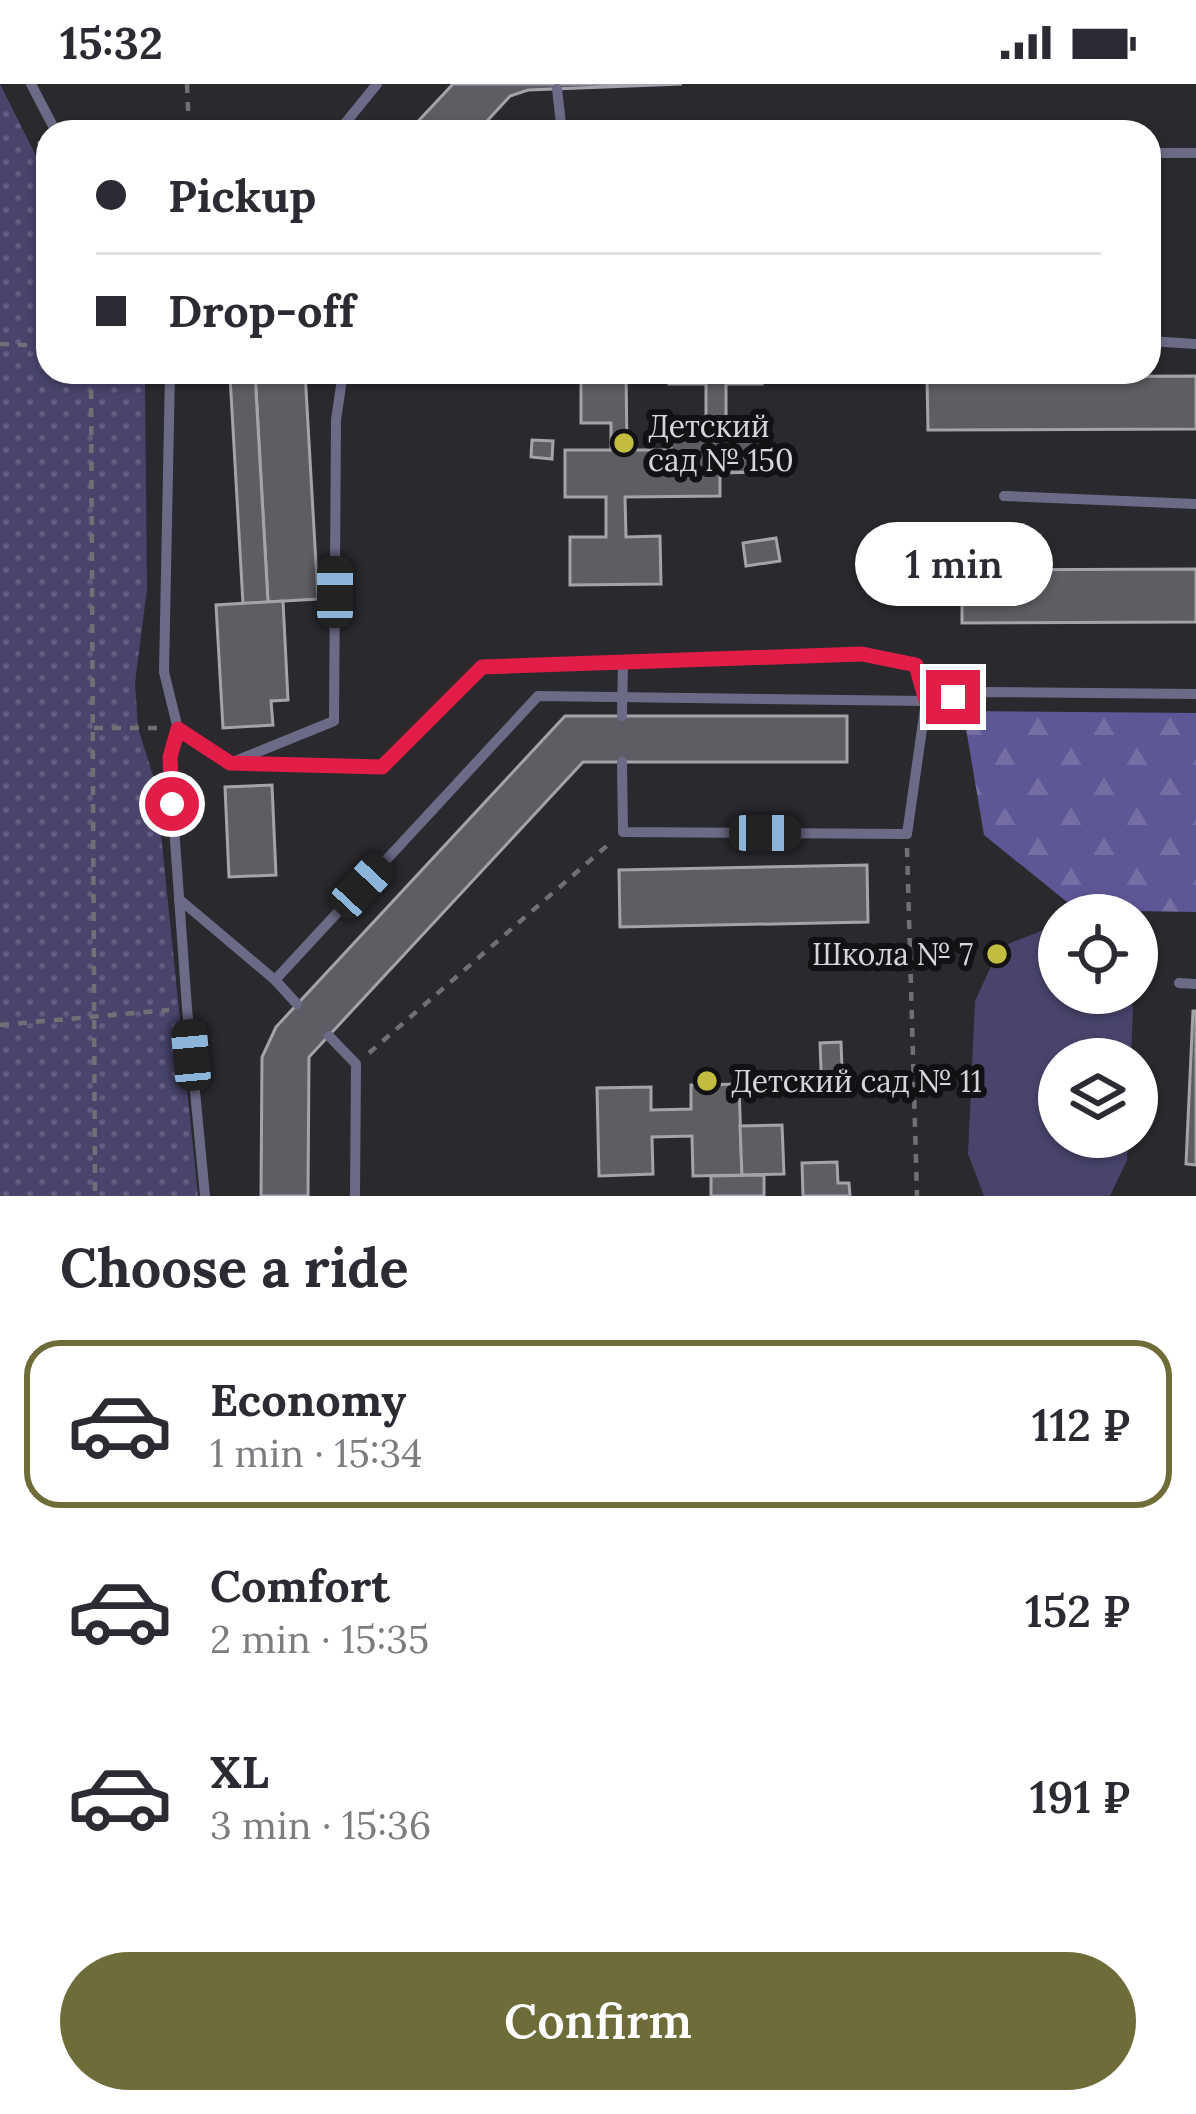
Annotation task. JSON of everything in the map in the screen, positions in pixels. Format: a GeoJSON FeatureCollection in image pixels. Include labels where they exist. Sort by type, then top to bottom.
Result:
{"type":"FeatureCollection","features":[{"type":"Feature","properties":{"kind":"lane"},"geometry":{"type":"LineString","coordinates":[[32,84],[50,120]]}},
{"type":"Feature","properties":{"kind":"lane"},"geometry":{"type":"LineString","coordinates":[[348,120],[377,84]]}},
{"type":"Feature","properties":{"kind":"lane"},"geometry":{"type":"LineString","coordinates":[[557,89],[561,120]]}},
{"type":"Feature","properties":{"kind":"lane"},"geometry":{"type":"LineString","coordinates":[[1161,153],[1196,153]]}},
{"type":"Feature","properties":{"kind":"lane"},"geometry":{"type":"LineString","coordinates":[[1161,342],[1196,344]]}},
{"type":"Feature","properties":{"kind":"lane"},"geometry":{"type":"LineString","coordinates":[[170,384],[164,672],[178,729],[170,757],[205,1196]]}},
{"type":"Feature","properties":{"kind":"lane"},"geometry":{"type":"LineString","coordinates":[[230,763],[334,721],[336,420],[341,384]]}},
{"type":"Feature","properties":{"kind":"lane"},"geometry":{"type":"LineString","coordinates":[[1004,496],[1196,504]]}},
{"type":"Feature","properties":{"kind":"lane"},"geometry":{"type":"LineString","coordinates":[[178,729],[230,763],[382,767],[482,667],[862,654],[916,665],[926,701],[907,834],[622,832],[622,762]]}},
{"type":"Feature","properties":{"kind":"lane"},"geometry":{"type":"LineString","coordinates":[[622,716],[623,662]]}},
{"type":"Feature","properties":{"kind":"lane"},"geometry":{"type":"LineString","coordinates":[[275,980],[538,695],[926,701],[980,692],[1196,694]]}},
{"type":"Feature","properties":{"kind":"lane"},"geometry":{"type":"LineString","coordinates":[[179,899],[298,1004]]}},
{"type":"Feature","properties":{"kind":"lane"},"geometry":{"type":"LineString","coordinates":[[1179,983],[1196,984]]}},
{"type":"Feature","properties":{"kind":"lane"},"geometry":{"type":"LineString","coordinates":[[328,1036],[356,1064],[356,1196]]}},
{"type":"Feature","properties":{"kind":"path"},"geometry":{"type":"LineString","coordinates":[[187,84],[188,120]]}},
{"type":"Feature","properties":{"kind":"path"},"geometry":{"type":"LineString","coordinates":[[0,344],[36,346]]}},
{"type":"Feature","properties":{"kind":"path"},"geometry":{"type":"LineString","coordinates":[[91,384],[95,1196]]}},
{"type":"Feature","properties":{"kind":"path"},"geometry":{"type":"LineString","coordinates":[[93,728],[178,729]]}},
{"type":"Feature","properties":{"kind":"path"},"geometry":{"type":"LineString","coordinates":[[356,1064],[622,832]]}},
{"type":"Feature","properties":{"kind":"path"},"geometry":{"type":"LineString","coordinates":[[907,834],[917,1196]]}},
{"type":"Feature","properties":{"kind":"path"},"geometry":{"type":"LineString","coordinates":[[0,1025],[187,1008]]}},
{"type":"Feature","properties":{"kind":"shaded area"},"geometry":{"type":"Polygon","coordinates":[[[0,84],[36,156],[36,384],[145,384],[147,589],[135,682],[138,728],[156,785],[198,1196],[0,1196],[0,84]]]}},
{"type":"Feature","properties":{"kind":"shaded area"},"geometry":{"type":"Polygon","coordinates":[[[1038,932],[1038,1014],[1133,1014],[1132,1038],[1038,1038],[1038,1158],[1127,1158],[1110,1196],[984,1196],[968,1154],[975,1001],[1000,947],[1038,932]]]}},
{"type":"Feature","properties":{"kind":"green space"},"geometry":{"type":"Polygon","coordinates":[[[963,711],[1196,713],[1196,912],[1158,911],[1158,894],[1057,894],[984,835],[963,711]]]}},
{"type":"Feature","properties":{"kind":"building"},"geometry":{"type":"Polygon","coordinates":[[[453,84],[682,84],[528,90],[510,96],[488,120],[419,120],[453,84]]]}},
{"type":"Feature","properties":{"kind":"building"},"geometry":{"type":"Polygon","coordinates":[[[1161,376],[1196,376],[1196,429],[928,430],[927,384],[1161,384],[1161,376]]]}},
{"type":"Feature","properties":{"kind":"building"},"geometry":{"type":"Polygon","coordinates":[[[230,384],[256,384],[268,602],[243,604],[230,384]]]}},
{"type":"Feature","properties":{"kind":"building"},"geometry":{"type":"Polygon","coordinates":[[[256,384],[306,384],[318,599],[268,602],[256,384]]]}},
{"type":"Feature","properties":{"kind":"building"},"geometry":{"type":"Polygon","coordinates":[[[581,384],[626,384],[627,450],[671,450],[671,424],[706,424],[706,384],[726,384],[726,424],[764,424],[764,472],[720,473],[720,496],[625,497],[626,537],[660,536],[661,584],[570,585],[570,537],[606,537],[606,497],[565,497],[565,450],[611,450],[611,423],[581,423],[581,384]]]}},
{"type":"Feature","properties":{"kind":"building"},"geometry":{"type":"Polygon","coordinates":[[[532,440],[553,441],[552,459],[531,457],[532,440]]]}},
{"type":"Feature","properties":{"kind":"building"},"geometry":{"type":"Polygon","coordinates":[[[776,538],[780,561],[746,566],[743,543],[776,538]]]}},
{"type":"Feature","properties":{"kind":"building"},"geometry":{"type":"Polygon","coordinates":[[[1196,569],[1196,622],[962,623],[962,570],[1196,569]]]}},
{"type":"Feature","properties":{"kind":"building"},"geometry":{"type":"Polygon","coordinates":[[[283,601],[288,700],[271,701],[273,725],[223,728],[216,605],[283,601]]]}},
{"type":"Feature","properties":{"kind":"building"},"geometry":{"type":"Polygon","coordinates":[[[565,716],[847,716],[847,762],[583,762],[309,1057],[308,1196],[261,1196],[262,1057],[276,1027],[565,716]]]}},
{"type":"Feature","properties":{"kind":"building"},"geometry":{"type":"Polygon","coordinates":[[[272,785],[276,875],[229,877],[225,787],[272,785]]]}},
{"type":"Feature","properties":{"kind":"building"},"geometry":{"type":"Polygon","coordinates":[[[867,865],[868,922],[620,927],[619,870],[867,865]]]}},
{"type":"Feature","properties":{"kind":"building"},"geometry":{"type":"Polygon","coordinates":[[[1196,1011],[1196,1165],[1186,1164],[1196,1011]]]}},
{"type":"Feature","properties":{"kind":"building"},"geometry":{"type":"Polygon","coordinates":[[[841,1042],[843,1094],[822,1094],[820,1043],[841,1042]]]}},
{"type":"Feature","properties":{"kind":"building"},"geometry":{"type":"Polygon","coordinates":[[[739,1084],[742,1175],[693,1176],[692,1136],[652,1137],[653,1174],[599,1176],[597,1088],[651,1087],[651,1110],[691,1109],[691,1085],[739,1084]]]}},
{"type":"Feature","properties":{"kind":"building"},"geometry":{"type":"Polygon","coordinates":[[[782,1125],[784,1174],[742,1175],[740,1126],[782,1125]]]}},
{"type":"Feature","properties":{"kind":"building"},"geometry":{"type":"Polygon","coordinates":[[[837,1162],[838,1183],[849,1183],[850,1196],[803,1196],[802,1163],[837,1162]]]}},
{"type":"Feature","properties":{"kind":"building"},"geometry":{"type":"Polygon","coordinates":[[[764,1175],[764,1196],[711,1196],[711,1176],[764,1175]]]}},
{"type":"Feature","properties":{"kind":"place","name":"Детский сад № 150"},"geometry":{"type":"Point","coordinates":[624,443]}},
{"type":"Feature","properties":{"kind":"place","name":"Школа № 7"},"geometry":{"type":"Point","coordinates":[997,954]}},
{"type":"Feature","properties":{"kind":"place","name":"Детский сад № 11"},"geometry":{"type":"Point","coordinates":[707,1081]}},
{"type":"Feature","properties":{"kind":"route"},"geometry":{"type":"LineString","coordinates":[[172,804],[170,757],[178,729],[230,763],[382,767],[482,667],[862,654],[916,665],[926,701],[953,697]]}}]}
